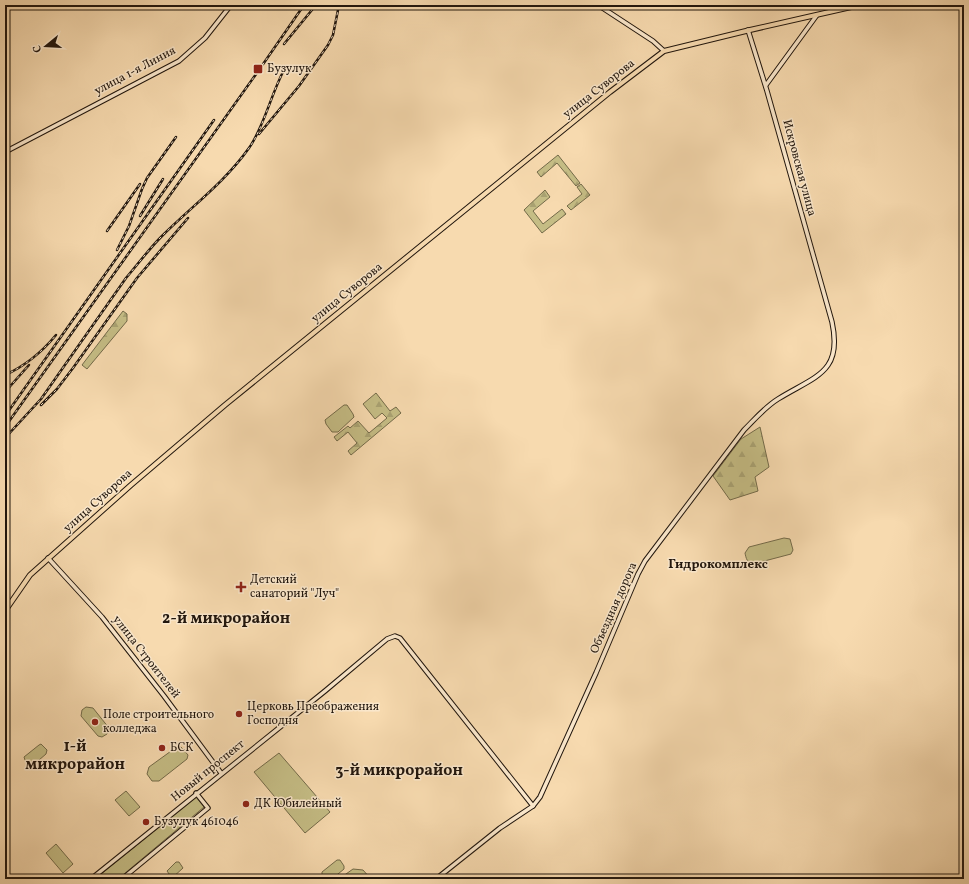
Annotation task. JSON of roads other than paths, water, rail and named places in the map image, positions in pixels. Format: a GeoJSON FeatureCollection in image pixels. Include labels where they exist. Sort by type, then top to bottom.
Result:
{"type":"FeatureCollection","features":[{"type":"Feature","properties":{"kind":"main road","name":"улица 1-я Линия"},"geometry":{"type":"LineString","coordinates":[[5,152],[179,61],[206,38],[231,5]]}},
{"type":"Feature","properties":{"kind":"main road"},"geometry":{"type":"LineString","coordinates":[[598,5],[653,41],[664,51],[748,30],[860,5]]}},
{"type":"Feature","properties":{"kind":"main road"},"geometry":{"type":"LineString","coordinates":[[766,85],[817,15]]}},
{"type":"Feature","properties":{"kind":"main road","name":"Искровская улица"},"geometry":{"type":"LineString","coordinates":[[748,30],[766,85],[829,311]]}},
{"type":"Feature","properties":{"kind":"main road","name":"улица Суворова"},"geometry":{"type":"LineString","coordinates":[[5,611],[30,575],[48,558],[225,405],[610,92],[664,51]]}},
{"type":"Feature","properties":{"kind":"main road","name":"Объездная дорога"},"geometry":{"type":"LineString","coordinates":[[436,879],[500,828],[533,806],[540,797],[596,673],[638,574],[646,561],[744,430],[758,415],[776,400],[826,369],[832,357],[835,344],[829,311]]}},
{"type":"Feature","properties":{"kind":"main road","name":"улица Строителей"},"geometry":{"type":"LineString","coordinates":[[48,558],[102,617],[164,696],[221,773]]}},
{"type":"Feature","properties":{"kind":"main road","name":"Новый проспект"},"geometry":{"type":"LineString","coordinates":[[91,879],[196,793],[325,691],[387,639],[395,636],[400,638],[533,806]]}},
{"type":"Feature","properties":{"kind":"main road"},"geometry":{"type":"LineString","coordinates":[[122,879],[208,808],[196,793]]}},
{"type":"Feature","properties":{"kind":"railway"},"geometry":{"type":"LineString","coordinates":[[5,427],[304,5]]}},
{"type":"Feature","properties":{"kind":"railway"},"geometry":{"type":"LineString","coordinates":[[284,44],[316,5]]}},
{"type":"Feature","properties":{"kind":"railway"},"geometry":{"type":"LineString","coordinates":[[259,134],[299,86],[328,45],[333,35],[339,5]]}},
{"type":"Feature","properties":{"kind":"railway"},"geometry":{"type":"LineString","coordinates":[[5,438],[41,399],[126,278],[148,251],[173,225],[219,183],[240,160],[259,130],[284,70]]}},
{"type":"Feature","properties":{"kind":"railway"},"geometry":{"type":"LineString","coordinates":[[5,416],[214,120]]}},
{"type":"Feature","properties":{"kind":"railway"},"geometry":{"type":"LineString","coordinates":[[117,250],[129,226],[147,178],[176,137]]}},
{"type":"Feature","properties":{"kind":"railway"},"geometry":{"type":"LineString","coordinates":[[140,216],[163,179]]}},
{"type":"Feature","properties":{"kind":"railway"},"geometry":{"type":"LineString","coordinates":[[107,231],[140,184]]}},
{"type":"Feature","properties":{"kind":"railway"},"geometry":{"type":"LineString","coordinates":[[41,405],[57,389],[73,368],[137,278],[188,218]]}},
{"type":"Feature","properties":{"kind":"railway"},"geometry":{"type":"LineString","coordinates":[[5,375],[33,358],[56,335]]}},
{"type":"Feature","properties":{"kind":"railway"},"geometry":{"type":"LineString","coordinates":[[5,392],[29,365]]}},
{"type":"Feature","properties":{"kind":"place","name":"Бузулук"},"geometry":{"type":"Point","coordinates":[258,69]}},
{"type":"Feature","properties":{"kind":"place","name":"Детский санаторий \"Луч\""},"geometry":{"type":"Point","coordinates":[241,587]}},
{"type":"Feature","properties":{"kind":"place","name":"Церковь Преображения Господня"},"geometry":{"type":"Point","coordinates":[239,714]}},
{"type":"Feature","properties":{"kind":"place","name":"Поле строительного колледжа"},"geometry":{"type":"Point","coordinates":[95,722]}},
{"type":"Feature","properties":{"kind":"place","name":"БСК"},"geometry":{"type":"Point","coordinates":[162,748]}},
{"type":"Feature","properties":{"kind":"place","name":"ДК Юбилейный"},"geometry":{"type":"Point","coordinates":[246,804]}},
{"type":"Feature","properties":{"kind":"place","name":"Бузулук 461046"},"geometry":{"type":"Point","coordinates":[146,822]}},
{"type":"Feature","properties":{"kind":"district","name":"Гидрокомплекс"},"geometry":{"type":"Point","coordinates":[718,565]}},
{"type":"Feature","properties":{"kind":"district","name":"2-й микрорайон"},"geometry":{"type":"Point","coordinates":[226,619]}},
{"type":"Feature","properties":{"kind":"district","name":"1-й микрорайон"},"geometry":{"type":"Point","coordinates":[75,756]}},
{"type":"Feature","properties":{"kind":"district","name":"3-й микрорайон"},"geometry":{"type":"Point","coordinates":[399,771]}}]}
